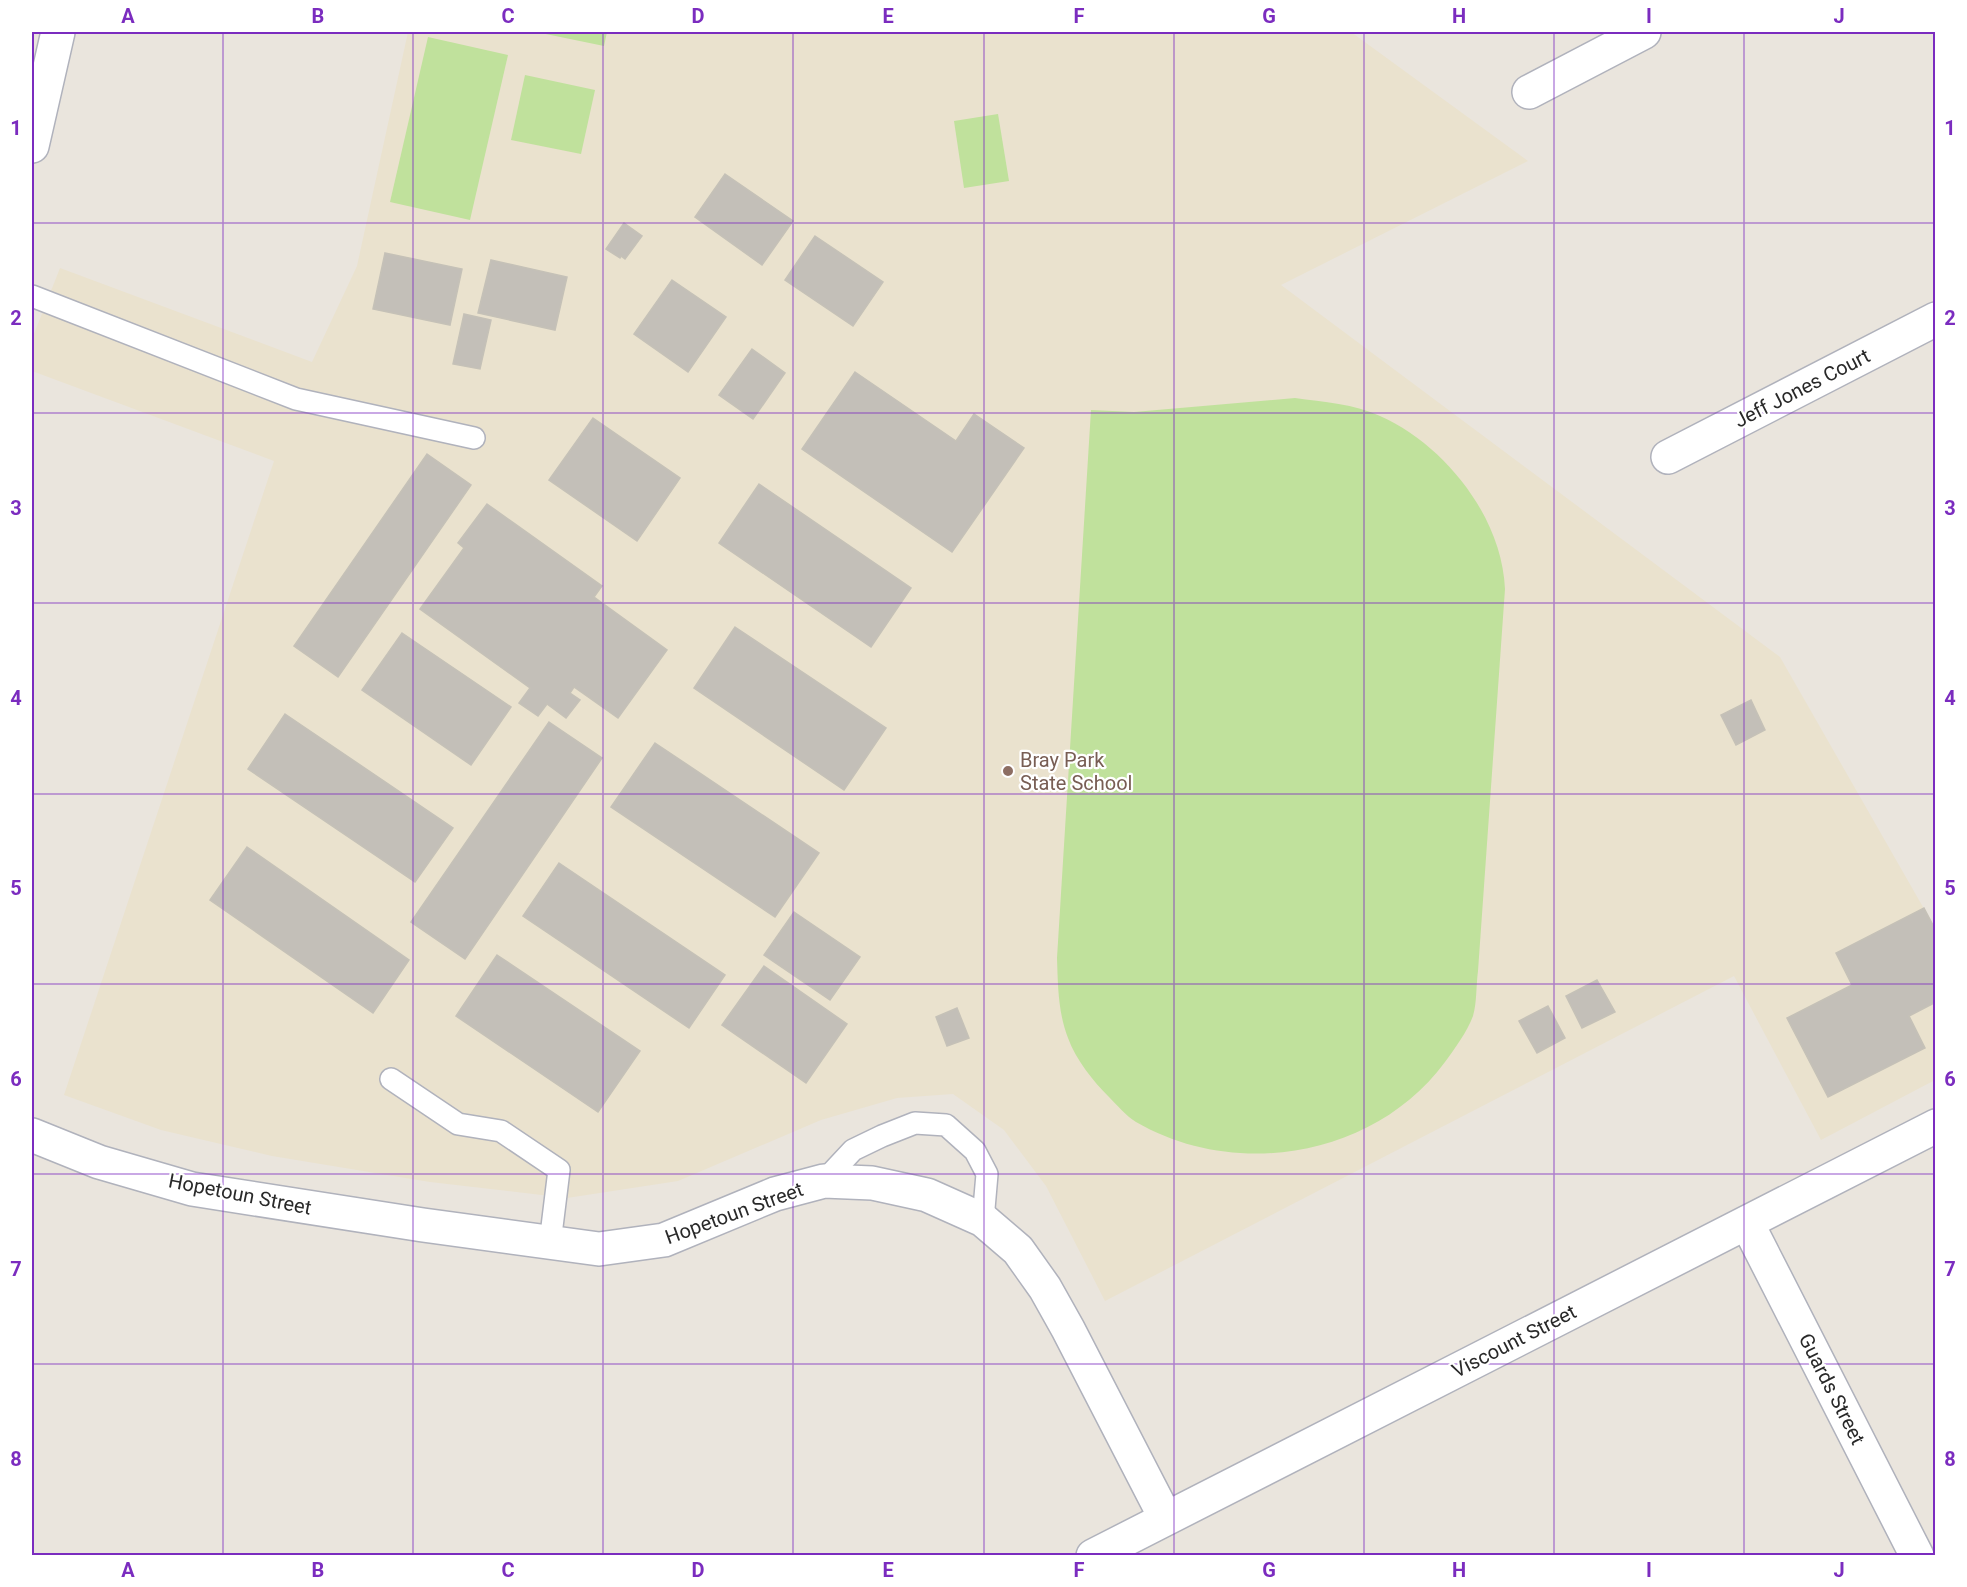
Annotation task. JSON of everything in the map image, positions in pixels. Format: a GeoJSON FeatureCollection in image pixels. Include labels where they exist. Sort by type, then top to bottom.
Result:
{"type":"FeatureCollection","features":[{"type":"Feature","properties":{"kind":"street"},"geometry":{"type":"LineString","coordinates":[[32,146],[58,32]]}},
{"type":"Feature","properties":{"kind":"street"},"geometry":{"type":"LineString","coordinates":[[1529,92],[1644,32]]}},
{"type":"Feature","properties":{"kind":"street","name":"Jeff Jones Court"},"geometry":{"type":"LineString","coordinates":[[1668,457],[1935,319]]}},
{"type":"Feature","properties":{"kind":"street","name":"Viscount Street"},"geometry":{"type":"LineString","coordinates":[[1093,1556],[1935,1126]]}},
{"type":"Feature","properties":{"kind":"street","name":"Hopetoun Street"},"geometry":{"type":"LineString","coordinates":[[32,1135],[99,1162],[192,1189],[599,1249],[664,1240],[775,1194],[824,1181],[872,1183],[927,1195],[983,1220],[1018,1250],[1045,1288],[1114,1412],[1166,1517]]}},
{"type":"Feature","properties":{"kind":"street","name":"Guards Street"},"geometry":{"type":"LineString","coordinates":[[1747,1223],[1917,1556]]}},
{"type":"Feature","properties":{"kind":"lane"},"geometry":{"type":"LineString","coordinates":[[32,296],[296,399],[474,438]]}},
{"type":"Feature","properties":{"kind":"lane"},"geometry":{"type":"LineString","coordinates":[[391,1079],[458,1124],[501,1131],[559,1170],[550,1243]]}},
{"type":"Feature","properties":{"kind":"lane"},"geometry":{"type":"LineString","coordinates":[[824,1181],[853,1150],[882,1136],[915,1124],[946,1125],[975,1151],[987,1174],[983,1220]]}},
{"type":"Feature","properties":{"kind":"shaded area","name":"Bray Park State School"},"geometry":{"type":"Polygon","coordinates":[[[408,32],[1351,32],[1528,161],[1281,285],[1780,657],[1935,928],[1935,1080],[1821,1140],[1734,976],[1105,1301],[1046,1186],[1004,1130],[953,1094],[897,1098],[821,1120],[678,1181],[567,1198],[430,1182],[272,1156],[161,1130],[64,1095],[274,461],[32,371],[32,339],[60,268],[312,362],[357,266],[408,32]]]}},
{"type":"Feature","properties":{"kind":"green space"},"geometry":{"type":"Polygon","coordinates":[[[536,32],[607,32],[604,46],[536,32]]]}},
{"type":"Feature","properties":{"kind":"green space"},"geometry":{"type":"Polygon","coordinates":[[[428,37],[508,55],[470,220],[390,202],[428,37]]]}},
{"type":"Feature","properties":{"kind":"green space"},"geometry":{"type":"Polygon","coordinates":[[[525,75],[595,90],[581,154],[511,140],[525,75]]]}},
{"type":"Feature","properties":{"kind":"green space"},"geometry":{"type":"Polygon","coordinates":[[[998,114],[1009,181],[964,188],[954,121],[998,114]]]}},
{"type":"Feature","properties":{"kind":"green space"},"geometry":{"type":"Polygon","coordinates":[[[1295,398],[1339,404],[1370,412],[1404,429],[1427,445],[1466,486],[1481,510],[1493,536],[1501,562],[1505,589],[1473,1016],[1445,1062],[1416,1094],[1381,1120],[1343,1138],[1302,1149],[1259,1154],[1217,1150],[1175,1140],[1136,1122],[1125,1114],[1097,1084],[1071,1046],[1060,1009],[1057,958],[1091,410],[1134,412],[1295,398]]]}},
{"type":"Feature","properties":{"kind":"building"},"geometry":{"type":"Polygon","coordinates":[[[725,174],[793,221],[762,265],[695,217],[725,174]]]}},
{"type":"Feature","properties":{"kind":"building"},"geometry":{"type":"Polygon","coordinates":[[[624,223],[642,236],[625,259],[606,249],[624,223]]]}},
{"type":"Feature","properties":{"kind":"building"},"geometry":{"type":"Polygon","coordinates":[[[815,236],[883,282],[853,326],[785,280],[815,236]]]}},
{"type":"Feature","properties":{"kind":"building"},"geometry":{"type":"Polygon","coordinates":[[[385,253],[462,269],[450,325],[373,309],[385,253]]]}},
{"type":"Feature","properties":{"kind":"building"},"geometry":{"type":"Polygon","coordinates":[[[491,260],[567,277],[555,330],[478,313],[491,260]]]}},
{"type":"Feature","properties":{"kind":"building"},"geometry":{"type":"Polygon","coordinates":[[[672,280],[726,317],[688,372],[634,334],[672,280]]]}},
{"type":"Feature","properties":{"kind":"building"},"geometry":{"type":"Polygon","coordinates":[[[464,314],[491,320],[480,369],[453,364],[464,314]]]}},
{"type":"Feature","properties":{"kind":"building"},"geometry":{"type":"Polygon","coordinates":[[[752,349],[785,373],[753,419],[719,395],[752,349]]]}},
{"type":"Feature","properties":{"kind":"building"},"geometry":{"type":"Polygon","coordinates":[[[855,372],[956,441],[974,414],[1024,448],[952,552],[802,449],[855,372]]]}},
{"type":"Feature","properties":{"kind":"building"},"geometry":{"type":"Polygon","coordinates":[[[593,418],[680,478],[637,541],[549,480],[593,418]]]}},
{"type":"Feature","properties":{"kind":"building"},"geometry":{"type":"Polygon","coordinates":[[[427,454],[471,485],[338,677],[294,646],[427,454]]]}},
{"type":"Feature","properties":{"kind":"building"},"geometry":{"type":"Polygon","coordinates":[[[759,484],[911,588],[871,647],[719,543],[759,484]]]}},
{"type":"Feature","properties":{"kind":"building"},"geometry":{"type":"Polygon","coordinates":[[[487,504],[602,586],[594,597],[667,650],[618,718],[574,687],[570,693],[580,700],[566,718],[547,704],[538,716],[519,703],[530,688],[420,609],[464,548],[458,543],[487,504]]]}},
{"type":"Feature","properties":{"kind":"building"},"geometry":{"type":"Polygon","coordinates":[[[735,627],[886,728],[844,790],[694,688],[735,627]]]}},
{"type":"Feature","properties":{"kind":"building"},"geometry":{"type":"Polygon","coordinates":[[[402,633],[511,707],[471,765],[362,690],[402,633]]]}},
{"type":"Feature","properties":{"kind":"building"},"geometry":{"type":"Polygon","coordinates":[[[1751,700],[1765,730],[1736,745],[1721,715],[1751,700]]]}},
{"type":"Feature","properties":{"kind":"building"},"geometry":{"type":"Polygon","coordinates":[[[285,714],[453,828],[415,882],[248,769],[285,714]]]}},
{"type":"Feature","properties":{"kind":"building"},"geometry":{"type":"Polygon","coordinates":[[[549,722],[602,758],[465,959],[411,922],[549,722]]]}},
{"type":"Feature","properties":{"kind":"building"},"geometry":{"type":"Polygon","coordinates":[[[655,743],[819,853],[775,917],[611,807],[655,743]]]}},
{"type":"Feature","properties":{"kind":"building"},"geometry":{"type":"Polygon","coordinates":[[[247,847],[409,960],[373,1013],[210,900],[247,847]]]}},
{"type":"Feature","properties":{"kind":"building"},"geometry":{"type":"Polygon","coordinates":[[[559,863],[725,975],[689,1028],[523,916],[559,863]]]}},
{"type":"Feature","properties":{"kind":"building"},"geometry":{"type":"Polygon","coordinates":[[[1924,908],[1936,931],[1936,1002],[1909,1016],[1925,1048],[1828,1097],[1787,1018],[1852,985],[1836,953],[1924,908]]]}},
{"type":"Feature","properties":{"kind":"building"},"geometry":{"type":"Polygon","coordinates":[[[794,912],[860,957],[830,1000],[764,955],[794,912]]]}},
{"type":"Feature","properties":{"kind":"building"},"geometry":{"type":"Polygon","coordinates":[[[497,955],[640,1051],[598,1112],[456,1016],[497,955]]]}},
{"type":"Feature","properties":{"kind":"building"},"geometry":{"type":"Polygon","coordinates":[[[764,966],[847,1024],[806,1083],[722,1025],[764,966]]]}},
{"type":"Feature","properties":{"kind":"building"},"geometry":{"type":"Polygon","coordinates":[[[1597,980],[1615,1012],[1582,1028],[1566,996],[1597,980]]]}},
{"type":"Feature","properties":{"kind":"building"},"geometry":{"type":"Polygon","coordinates":[[[1548,1006],[1565,1038],[1537,1053],[1519,1021],[1548,1006]]]}},
{"type":"Feature","properties":{"kind":"building"},"geometry":{"type":"Polygon","coordinates":[[[957,1008],[969,1038],[947,1046],[936,1017],[957,1008]]]}},
{"type":"Feature","properties":{"kind":"place","name":"Bray Park State School"},"geometry":{"type":"Point","coordinates":[1008,771]}}]}
